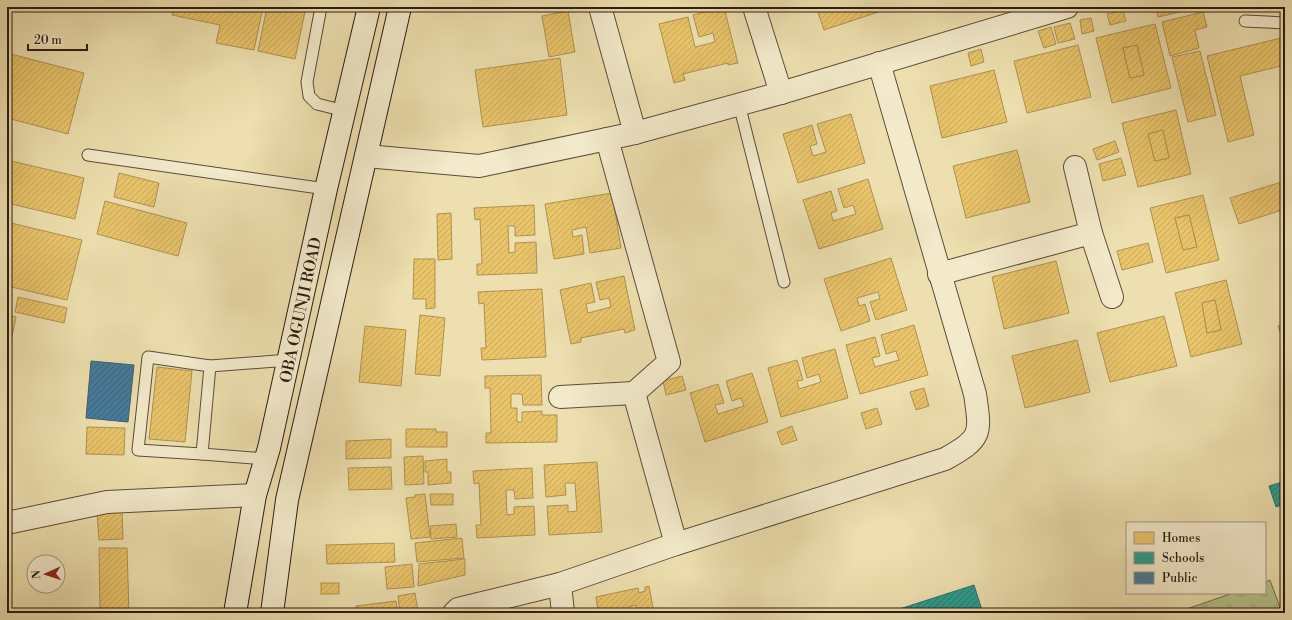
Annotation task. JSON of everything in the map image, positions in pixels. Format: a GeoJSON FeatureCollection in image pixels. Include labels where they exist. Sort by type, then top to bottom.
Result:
{"type":"FeatureCollection","features":[{"type":"Feature","properties":{"kind":"street","name":"OBA OGUNJI ROAD"},"geometry":{"type":"LineString","coordinates":[[235,613],[255,495],[266,459],[326,189],[369,7]]}},
{"type":"Feature","properties":{"kind":"street","name":"OBA OGUNJI ROAD"},"geometry":{"type":"LineString","coordinates":[[272,613],[287,500],[400,7]]}},
{"type":"Feature","properties":{"kind":"street"},"geometry":{"type":"LineString","coordinates":[[600,7],[636,133]]}},
{"type":"Feature","properties":{"kind":"street"},"geometry":{"type":"LineString","coordinates":[[754,7],[781,93]]}},
{"type":"Feature","properties":{"kind":"street"},"geometry":{"type":"LineString","coordinates":[[336,148],[366,156],[479,166],[636,133],[781,93],[879,63],[1025,13],[1067,7]]}},
{"type":"Feature","properties":{"kind":"street"},"geometry":{"type":"LineString","coordinates":[[454,613],[458,609],[560,584],[676,544],[945,459],[964,448],[975,439],[979,424],[975,394],[879,63]]}},
{"type":"Feature","properties":{"kind":"street"},"geometry":{"type":"LineString","coordinates":[[560,397],[634,393],[669,362],[607,139]]}},
{"type":"Feature","properties":{"kind":"street"},"geometry":{"type":"LineString","coordinates":[[1075,167],[1091,233],[1112,297]]}},
{"type":"Feature","properties":{"kind":"street"},"geometry":{"type":"LineString","coordinates":[[939,274],[1091,233]]}},
{"type":"Feature","properties":{"kind":"street"},"geometry":{"type":"LineString","coordinates":[[634,393],[676,544]]}},
{"type":"Feature","properties":{"kind":"street"},"geometry":{"type":"LineString","coordinates":[[7,524],[107,502],[255,495]]}},
{"type":"Feature","properties":{"kind":"street"},"geometry":{"type":"LineString","coordinates":[[560,584],[563,613]]}},
{"type":"Feature","properties":{"kind":"lane"},"geometry":{"type":"LineString","coordinates":[[321,7],[307,82],[309,96],[317,104],[345,111]]}},
{"type":"Feature","properties":{"kind":"lane"},"geometry":{"type":"LineString","coordinates":[[1245,21],[1285,23]]}},
{"type":"Feature","properties":{"kind":"lane"},"geometry":{"type":"LineString","coordinates":[[739,104],[784,282]]}},
{"type":"Feature","properties":{"kind":"lane"},"geometry":{"type":"LineString","coordinates":[[88,155],[326,189]]}},
{"type":"Feature","properties":{"kind":"lane"},"geometry":{"type":"LineString","coordinates":[[266,459],[138,450],[148,357],[210,366],[288,360]]}},
{"type":"Feature","properties":{"kind":"lane"},"geometry":{"type":"LineString","coordinates":[[202,454],[210,366]]}},
{"type":"Feature","properties":{"kind":"green space"},"geometry":{"type":"Polygon","coordinates":[[[1270,580],[1282,613],[1175,613],[1230,594],[1266,594],[1266,582],[1270,580]]]}},
{"type":"Feature","properties":{"kind":"building: Homes"},"geometry":{"type":"Polygon","coordinates":[[[174,7],[263,7],[254,50],[216,43],[220,25],[172,15],[174,7]]]}},
{"type":"Feature","properties":{"kind":"building: Homes"},"geometry":{"type":"Polygon","coordinates":[[[267,7],[306,7],[295,59],[258,51],[267,7]]]}},
{"type":"Feature","properties":{"kind":"building: Homes"},"geometry":{"type":"Polygon","coordinates":[[[724,7],[738,63],[728,65],[728,63],[683,74],[685,80],[674,83],[659,24],[688,17],[695,47],[715,42],[713,33],[699,37],[693,15],[724,7]]]}},
{"type":"Feature","properties":{"kind":"building: Homes"},"geometry":{"type":"Polygon","coordinates":[[[816,7],[889,7],[890,8],[824,30],[816,7]]]}},
{"type":"Feature","properties":{"kind":"building: Homes"},"geometry":{"type":"Polygon","coordinates":[[[1156,7],[1195,7],[1196,8],[1158,17],[1156,7]]]}},
{"type":"Feature","properties":{"kind":"building: Homes"},"geometry":{"type":"Polygon","coordinates":[[[1123,10],[1126,21],[1110,25],[1107,14],[1123,10]]]}},
{"type":"Feature","properties":{"kind":"building: Homes"},"geometry":{"type":"Polygon","coordinates":[[[568,11],[575,52],[549,57],[542,16],[568,11]]]}},
{"type":"Feature","properties":{"kind":"building: Homes"},"geometry":{"type":"Polygon","coordinates":[[[1203,12],[1207,27],[1195,30],[1199,48],[1170,56],[1162,22],[1203,12]]]}},
{"type":"Feature","properties":{"kind":"building: Homes"},"geometry":{"type":"Polygon","coordinates":[[[1091,18],[1094,31],[1082,34],[1080,20],[1091,18]]]}},
{"type":"Feature","properties":{"kind":"building: Homes"},"geometry":{"type":"Polygon","coordinates":[[[1070,23],[1075,39],[1058,43],[1054,27],[1070,23]]]}},
{"type":"Feature","properties":{"kind":"building: Homes"},"geometry":{"type":"Polygon","coordinates":[[[1155,24],[1171,88],[1112,103],[1096,38],[1155,24]],[[1137,45],[1123,48],[1130,78],[1144,75],[1137,45]]]}},
{"type":"Feature","properties":{"kind":"building: Homes"},"geometry":{"type":"Polygon","coordinates":[[[1051,27],[1056,44],[1044,48],[1038,31],[1051,27]]]}},
{"type":"Feature","properties":{"kind":"building: Homes"},"geometry":{"type":"Polygon","coordinates":[[[1285,37],[1285,65],[1240,76],[1254,135],[1228,142],[1207,56],[1285,37]]]}},
{"type":"Feature","properties":{"kind":"building: Homes"},"geometry":{"type":"Polygon","coordinates":[[[1078,45],[1091,97],[1027,113],[1014,61],[1078,45]]]}},
{"type":"Feature","properties":{"kind":"building: Homes"},"geometry":{"type":"Polygon","coordinates":[[[1137,45],[1144,75],[1130,78],[1123,48],[1137,45]]]}},
{"type":"Feature","properties":{"kind":"building: Homes"},"geometry":{"type":"Polygon","coordinates":[[[981,49],[984,62],[971,66],[968,53],[981,49]]]}},
{"type":"Feature","properties":{"kind":"building: Homes"},"geometry":{"type":"Polygon","coordinates":[[[1200,51],[1216,115],[1188,122],[1172,57],[1200,51]]]}},
{"type":"Feature","properties":{"kind":"building: Homes"},"geometry":{"type":"Polygon","coordinates":[[[7,53],[84,73],[68,134],[7,118],[7,53]]]}},
{"type":"Feature","properties":{"kind":"building: Homes"},"geometry":{"type":"Polygon","coordinates":[[[560,58],[567,115],[483,127],[475,70],[560,58]]]}},
{"type":"Feature","properties":{"kind":"building: Homes"},"geometry":{"type":"Polygon","coordinates":[[[994,70],[1007,122],[942,138],[930,86],[994,70]]]}},
{"type":"Feature","properties":{"kind":"building: Homes"},"geometry":{"type":"Polygon","coordinates":[[[1176,110],[1191,174],[1138,187],[1122,123],[1176,110]],[[1163,130],[1148,134],[1155,161],[1169,158],[1163,130]]]}},
{"type":"Feature","properties":{"kind":"building: Homes"},"geometry":{"type":"Polygon","coordinates":[[[851,114],[865,163],[798,183],[783,134],[812,125],[817,144],[810,146],[813,156],[826,152],[817,124],[851,114]]]}},
{"type":"Feature","properties":{"kind":"building: Homes"},"geometry":{"type":"Polygon","coordinates":[[[1163,130],[1169,158],[1155,161],[1148,134],[1163,130]]]}},
{"type":"Feature","properties":{"kind":"building: Homes"},"geometry":{"type":"Polygon","coordinates":[[[1115,141],[1119,152],[1097,160],[1093,149],[1115,141]]]}},
{"type":"Feature","properties":{"kind":"building: Homes"},"geometry":{"type":"Polygon","coordinates":[[[1017,150],[1030,202],[966,218],[953,166],[1017,150]]]}},
{"type":"Feature","properties":{"kind":"building: Homes"},"geometry":{"type":"Polygon","coordinates":[[[1121,158],[1126,175],[1103,181],[1099,164],[1121,158]]]}},
{"type":"Feature","properties":{"kind":"building: Homes"},"geometry":{"type":"Polygon","coordinates":[[[7,160],[84,178],[75,219],[7,203],[7,160]]]}},
{"type":"Feature","properties":{"kind":"building: Homes"},"geometry":{"type":"Polygon","coordinates":[[[119,173],[159,183],[154,207],[114,197],[119,173]]]}},
{"type":"Feature","properties":{"kind":"building: Homes"},"geometry":{"type":"Polygon","coordinates":[[[868,179],[883,229],[819,249],[803,200],[831,191],[837,211],[831,213],[833,221],[856,214],[853,205],[844,208],[838,189],[868,179]]]}},
{"type":"Feature","properties":{"kind":"building: Homes"},"geometry":{"type":"Polygon","coordinates":[[[1285,181],[1285,209],[1239,224],[1230,198],[1285,181]]]}},
{"type":"Feature","properties":{"kind":"building: Homes"},"geometry":{"type":"Polygon","coordinates":[[[612,193],[621,248],[590,253],[586,227],[572,230],[573,237],[582,235],[584,254],[554,259],[545,204],[612,193]]]}},
{"type":"Feature","properties":{"kind":"building: Homes"},"geometry":{"type":"Polygon","coordinates":[[[1203,195],[1219,260],[1166,273],[1150,208],[1203,195]],[[1189,215],[1175,218],[1183,250],[1197,247],[1189,215]]]}},
{"type":"Feature","properties":{"kind":"building: Homes"},"geometry":{"type":"Polygon","coordinates":[[[105,201],[187,223],[178,256],[97,234],[105,201]]]}},
{"type":"Feature","properties":{"kind":"building: Homes"},"geometry":{"type":"Polygon","coordinates":[[[534,205],[535,235],[515,236],[515,226],[508,226],[509,253],[515,252],[515,243],[536,242],[537,273],[477,275],[477,264],[482,264],[480,219],[475,220],[474,208],[534,205]]]}},
{"type":"Feature","properties":{"kind":"building: Homes"},"geometry":{"type":"Polygon","coordinates":[[[451,213],[452,259],[438,260],[437,214],[451,213]]]}},
{"type":"Feature","properties":{"kind":"building: Homes"},"geometry":{"type":"Polygon","coordinates":[[[1189,215],[1197,247],[1183,250],[1175,218],[1189,215]]]}},
{"type":"Feature","properties":{"kind":"building: Homes"},"geometry":{"type":"Polygon","coordinates":[[[7,222],[82,240],[67,300],[7,286],[7,222]]]}},
{"type":"Feature","properties":{"kind":"building: Homes"},"geometry":{"type":"Polygon","coordinates":[[[1148,243],[1153,262],[1122,270],[1117,251],[1148,243]]]}},
{"type":"Feature","properties":{"kind":"building: Homes"},"geometry":{"type":"Polygon","coordinates":[[[891,258],[907,310],[876,320],[870,302],[880,299],[878,292],[857,298],[859,306],[865,304],[870,321],[841,331],[824,279],[891,258]]]}},
{"type":"Feature","properties":{"kind":"building: Homes"},"geometry":{"type":"Polygon","coordinates":[[[414,259],[435,259],[435,308],[426,309],[426,299],[413,299],[414,259]]]}},
{"type":"Feature","properties":{"kind":"building: Homes"},"geometry":{"type":"Polygon","coordinates":[[[1056,261],[1069,313],[1004,329],[992,277],[1056,261]]]}},
{"type":"Feature","properties":{"kind":"building: Homes"},"geometry":{"type":"Polygon","coordinates":[[[624,276],[635,330],[625,333],[624,329],[581,338],[581,342],[571,344],[560,290],[591,283],[595,302],[586,304],[588,313],[611,307],[609,298],[600,300],[596,282],[624,276]]]}},
{"type":"Feature","properties":{"kind":"building: Homes"},"geometry":{"type":"Polygon","coordinates":[[[1226,280],[1242,344],[1191,357],[1175,293],[1226,280]],[[1215,300],[1202,303],[1207,333],[1221,330],[1215,300]]]}},
{"type":"Feature","properties":{"kind":"building: Homes"},"geometry":{"type":"Polygon","coordinates":[[[542,289],[546,357],[482,360],[481,348],[486,348],[484,303],[479,304],[478,292],[542,289]]]}},
{"type":"Feature","properties":{"kind":"building: Homes"},"geometry":{"type":"Polygon","coordinates":[[[18,297],[67,308],[64,323],[15,312],[18,297]]]}},
{"type":"Feature","properties":{"kind":"building: Homes"},"geometry":{"type":"Polygon","coordinates":[[[1215,300],[1221,330],[1207,333],[1202,303],[1215,300]]]}},
{"type":"Feature","properties":{"kind":"building: Homes"},"geometry":{"type":"Polygon","coordinates":[[[7,315],[16,317],[8,356],[7,356],[7,315]]]}},
{"type":"Feature","properties":{"kind":"building: Homes"},"geometry":{"type":"Polygon","coordinates":[[[420,315],[445,318],[440,376],[415,374],[420,315]]]}},
{"type":"Feature","properties":{"kind":"building: Homes"},"geometry":{"type":"Polygon","coordinates":[[[1164,316],[1177,366],[1110,382],[1097,333],[1164,316]]]}},
{"type":"Feature","properties":{"kind":"building: Homes"},"geometry":{"type":"Polygon","coordinates":[[[1285,324],[1285,347],[1278,326],[1285,324]]]}},
{"type":"Feature","properties":{"kind":"building: Homes"},"geometry":{"type":"Polygon","coordinates":[[[914,325],[928,375],[860,394],[846,345],[875,337],[880,356],[872,358],[875,367],[899,360],[896,351],[886,354],[881,335],[914,325]]]}},
{"type":"Feature","properties":{"kind":"building: Homes"},"geometry":{"type":"Polygon","coordinates":[[[365,326],[406,330],[401,386],[359,382],[365,326]]]}},
{"type":"Feature","properties":{"kind":"building: Homes"},"geometry":{"type":"Polygon","coordinates":[[[1077,340],[1090,392],[1025,408],[1012,356],[1077,340]]]}},
{"type":"Feature","properties":{"kind":"building: Homes"},"geometry":{"type":"Polygon","coordinates":[[[835,349],[848,398],[781,417],[768,368],[797,360],[803,380],[797,381],[799,389],[821,382],[819,374],[807,378],[802,358],[835,349]]]}},
{"type":"Feature","properties":{"kind":"building: Homes"},"geometry":{"type":"Polygon","coordinates":[[[157,367],[192,371],[185,442],[149,439],[157,367]]]}},
{"type":"Feature","properties":{"kind":"building: Homes"},"geometry":{"type":"Polygon","coordinates":[[[752,373],[768,422],[705,442],[690,393],[718,384],[724,403],[715,405],[718,414],[744,406],[741,398],[732,401],[726,381],[752,373]]]}},
{"type":"Feature","properties":{"kind":"building: Homes"},"geometry":{"type":"Polygon","coordinates":[[[541,375],[542,405],[523,405],[522,394],[511,394],[511,408],[517,408],[517,422],[522,422],[522,412],[542,411],[542,415],[557,415],[557,442],[486,443],[486,433],[491,433],[490,388],[485,388],[485,376],[541,375]]]}},
{"type":"Feature","properties":{"kind":"building: Homes"},"geometry":{"type":"Polygon","coordinates":[[[682,376],[686,390],[666,395],[663,381],[682,376]]]}},
{"type":"Feature","properties":{"kind":"building: Homes"},"geometry":{"type":"Polygon","coordinates":[[[924,388],[929,406],[916,410],[910,392],[924,388]]]}},
{"type":"Feature","properties":{"kind":"building: Homes"},"geometry":{"type":"Polygon","coordinates":[[[877,408],[882,424],[866,429],[861,413],[877,408]]]}},
{"type":"Feature","properties":{"kind":"building: Homes"},"geometry":{"type":"Polygon","coordinates":[[[792,426],[797,440],[782,445],[777,432],[792,426]]]}},
{"type":"Feature","properties":{"kind":"building: Homes"},"geometry":{"type":"Polygon","coordinates":[[[87,427],[125,428],[124,455],[86,454],[87,427]]]}},
{"type":"Feature","properties":{"kind":"building: Homes"},"geometry":{"type":"Polygon","coordinates":[[[406,429],[436,429],[436,432],[447,432],[447,447],[406,447],[406,429]]]}},
{"type":"Feature","properties":{"kind":"building: Homes"},"geometry":{"type":"Polygon","coordinates":[[[391,439],[391,458],[346,459],[346,441],[391,439]]]}},
{"type":"Feature","properties":{"kind":"building: Homes"},"geometry":{"type":"Polygon","coordinates":[[[423,456],[424,484],[405,485],[404,457],[423,456]]]}},
{"type":"Feature","properties":{"kind":"building: Homes"},"geometry":{"type":"Polygon","coordinates":[[[447,459],[447,472],[451,472],[451,483],[428,485],[428,472],[425,472],[425,461],[447,459]]]}},
{"type":"Feature","properties":{"kind":"building: Homes"},"geometry":{"type":"Polygon","coordinates":[[[597,462],[602,532],[549,535],[547,506],[568,505],[568,512],[577,511],[575,483],[565,483],[566,495],[546,497],[544,465],[597,462]]]}},
{"type":"Feature","properties":{"kind":"building: Homes"},"geometry":{"type":"Polygon","coordinates":[[[391,467],[392,489],[349,490],[348,468],[391,467]]]}},
{"type":"Feature","properties":{"kind":"building: Homes"},"geometry":{"type":"Polygon","coordinates":[[[532,468],[533,498],[515,499],[514,490],[506,490],[507,515],[514,514],[514,507],[534,506],[535,535],[477,538],[476,525],[481,525],[479,483],[474,484],[473,471],[532,468]]]}},
{"type":"Feature","properties":{"kind":"building: Homes"},"geometry":{"type":"Polygon","coordinates":[[[425,494],[430,537],[411,539],[406,498],[425,494]]]}},
{"type":"Feature","properties":{"kind":"building: Homes"},"geometry":{"type":"Polygon","coordinates":[[[430,494],[453,494],[453,505],[431,505],[430,494]]]}},
{"type":"Feature","properties":{"kind":"building: Homes"},"geometry":{"type":"Polygon","coordinates":[[[122,511],[123,539],[99,540],[97,513],[122,511]]]}},
{"type":"Feature","properties":{"kind":"building: Homes"},"geometry":{"type":"Polygon","coordinates":[[[456,524],[457,537],[431,539],[430,526],[456,524]]]}},
{"type":"Feature","properties":{"kind":"building: Homes"},"geometry":{"type":"Polygon","coordinates":[[[462,538],[464,558],[417,562],[415,543],[462,538]]]}},
{"type":"Feature","properties":{"kind":"building: Homes"},"geometry":{"type":"Polygon","coordinates":[[[394,543],[395,562],[327,564],[326,545],[394,543]]]}},
{"type":"Feature","properties":{"kind":"building: Homes"},"geometry":{"type":"Polygon","coordinates":[[[99,548],[127,548],[129,613],[100,613],[99,548]]]}},
{"type":"Feature","properties":{"kind":"building: Homes"},"geometry":{"type":"Polygon","coordinates":[[[465,559],[465,575],[418,586],[419,564],[465,559]]]}},
{"type":"Feature","properties":{"kind":"building: Homes"},"geometry":{"type":"Polygon","coordinates":[[[412,564],[414,587],[387,589],[385,567],[412,564]]]}},
{"type":"Feature","properties":{"kind":"building: Homes"},"geometry":{"type":"Polygon","coordinates":[[[321,583],[339,583],[339,594],[321,594],[321,583]]]}},
{"type":"Feature","properties":{"kind":"building: Homes"},"geometry":{"type":"Polygon","coordinates":[[[649,586],[654,613],[637,613],[636,605],[628,607],[629,613],[604,613],[603,609],[598,610],[596,597],[638,588],[639,593],[645,591],[645,587],[649,586]]]}},
{"type":"Feature","properties":{"kind":"building: Homes"},"geometry":{"type":"Polygon","coordinates":[[[415,593],[418,612],[400,613],[398,596],[415,593]]]}},
{"type":"Feature","properties":{"kind":"building: Homes"},"geometry":{"type":"Polygon","coordinates":[[[396,601],[398,613],[357,613],[356,606],[396,601]]]}},
{"type":"Feature","properties":{"kind":"building: Schools"},"geometry":{"type":"Polygon","coordinates":[[[1285,481],[1285,504],[1276,507],[1269,486],[1285,481]]]}},
{"type":"Feature","properties":{"kind":"building: Schools"},"geometry":{"type":"Polygon","coordinates":[[[974,585],[983,613],[887,613],[974,585]]]}},
{"type":"Feature","properties":{"kind":"building: Public"},"geometry":{"type":"Polygon","coordinates":[[[91,361],[134,365],[128,422],[86,418],[91,361]]]}}]}
